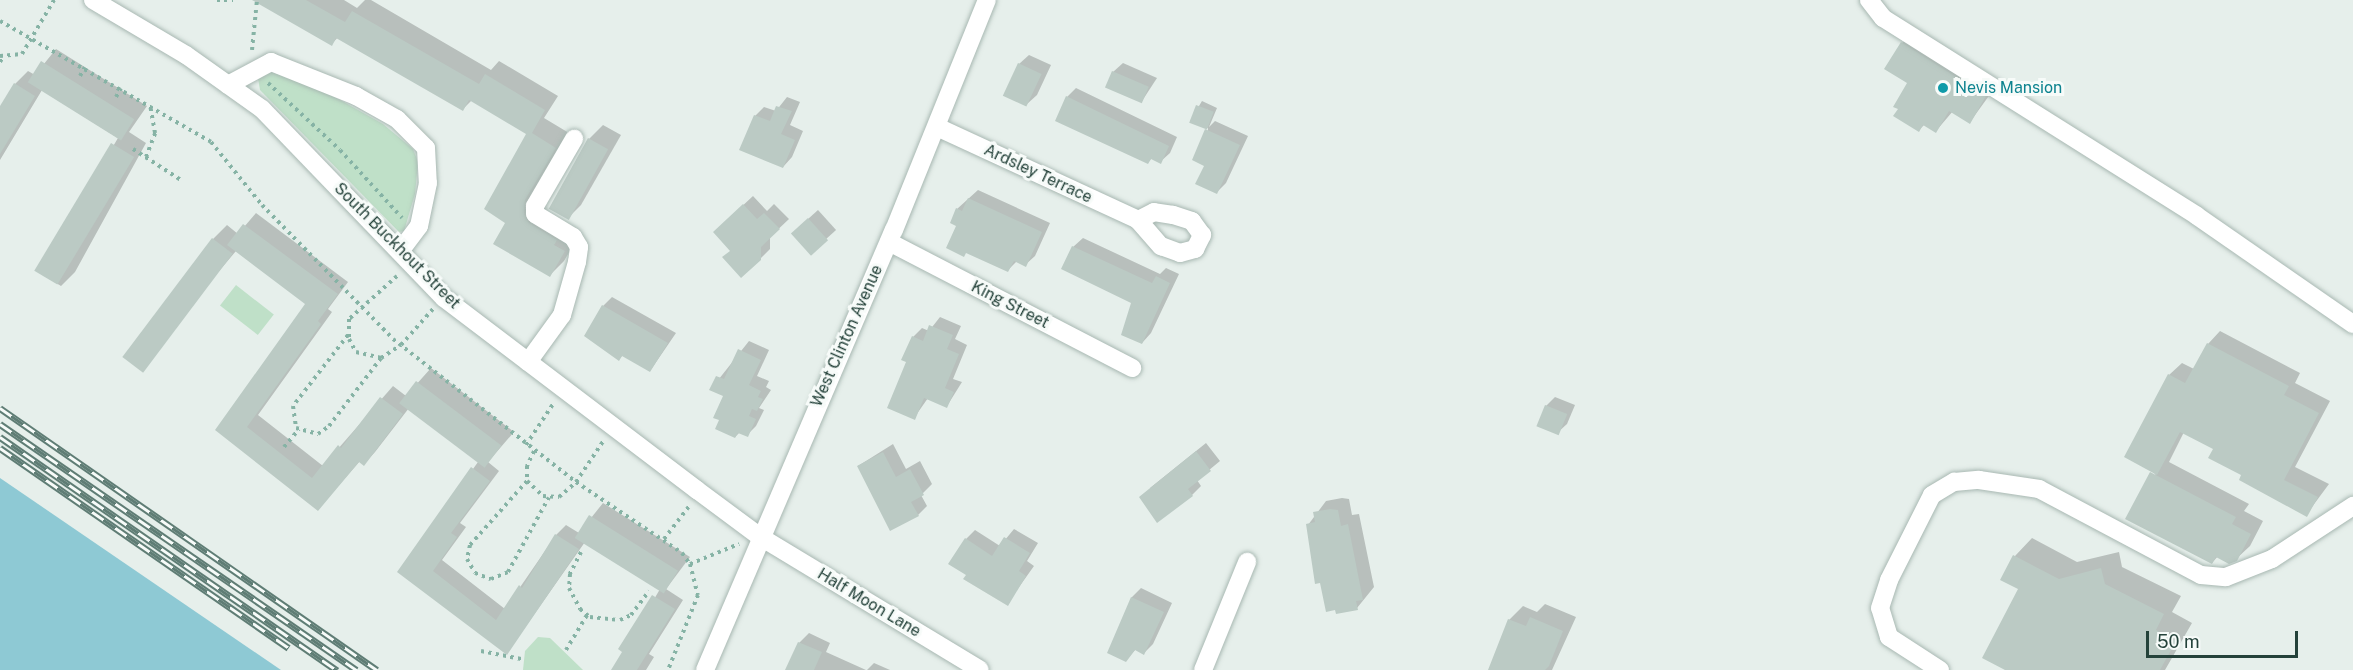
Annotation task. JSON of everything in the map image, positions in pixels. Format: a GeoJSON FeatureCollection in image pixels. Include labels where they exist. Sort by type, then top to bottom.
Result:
{"type":"FeatureCollection","features":[{"type":"Feature","properties":{"kind":"street","name":"South Buckhout Street"},"geometry":{"type":"LineString","coordinates":[[93,0],[186,55],[262,109],[401,250],[444,298],[759,536]]}},
{"type":"Feature","properties":{"kind":"street","name":"West Clinton Avenue"},"geometry":{"type":"LineString","coordinates":[[705,670],[759,536],[889,242],[987,0]]}},
{"type":"Feature","properties":{"kind":"street"},"geometry":{"type":"LineString","coordinates":[[1869,0],[1883,18],[2197,216],[2353,324]]}},
{"type":"Feature","properties":{"kind":"street"},"geometry":{"type":"LineString","coordinates":[[228,85],[252,70],[271,62],[319,80],[397,120],[426,148],[428,183],[419,226],[401,250]]}},
{"type":"Feature","properties":{"kind":"street","name":"Ardsley Terrace"},"geometry":{"type":"LineString","coordinates":[[937,127],[1138,220]]}},
{"type":"Feature","properties":{"kind":"street"},"geometry":{"type":"LineString","coordinates":[[528,362],[562,315],[577,262],[579,247],[573,237],[534,214],[535,206],[574,139]]}},
{"type":"Feature","properties":{"kind":"street","name":"King Street"},"geometry":{"type":"LineString","coordinates":[[889,242],[1132,368]]}},
{"type":"Feature","properties":{"kind":"street"},"geometry":{"type":"LineString","coordinates":[[1940,670],[1889,637],[1880,608],[1889,580],[1932,495],[1954,482],[1979,480],[2038,489],[2201,575],[2226,577],[2272,559],[2353,506]]}},
{"type":"Feature","properties":{"kind":"street","name":"Half Moon Lane"},"geometry":{"type":"LineString","coordinates":[[759,536],[980,670]]}},
{"type":"Feature","properties":{"kind":"street"},"geometry":{"type":"LineString","coordinates":[[1203,670],[1247,562]]}},
{"type":"Feature","properties":{"kind":"path"},"geometry":{"type":"LineString","coordinates":[[0,62],[2,57],[22,54],[34,38],[54,0]]}},
{"type":"Feature","properties":{"kind":"path"},"geometry":{"type":"LineString","coordinates":[[217,0],[233,0]]}},
{"type":"Feature","properties":{"kind":"path"},"geometry":{"type":"LineString","coordinates":[[257,0],[252,70],[340,150],[414,233]]}},
{"type":"Feature","properties":{"kind":"path"},"geometry":{"type":"LineString","coordinates":[[0,21],[85,67],[211,142],[262,205],[401,345],[576,482],[664,539],[690,564],[698,595],[668,670]]}},
{"type":"Feature","properties":{"kind":"path"},"geometry":{"type":"LineString","coordinates":[[80,76],[85,67]]}},
{"type":"Feature","properties":{"kind":"path"},"geometry":{"type":"LineString","coordinates":[[116,97],[121,88]]}},
{"type":"Feature","properties":{"kind":"path"},"geometry":{"type":"LineString","coordinates":[[146,157],[155,133],[150,105]]}},
{"type":"Feature","properties":{"kind":"path"},"geometry":{"type":"LineString","coordinates":[[133,149],[181,180]]}},
{"type":"Feature","properties":{"kind":"path"},"geometry":{"type":"LineString","coordinates":[[381,358],[356,352],[348,335],[349,319],[360,306],[397,276]]}},
{"type":"Feature","properties":{"kind":"path"},"geometry":{"type":"LineString","coordinates":[[348,335],[293,406],[293,421],[299,429],[318,434],[329,426],[381,358],[401,345],[444,298]]}},
{"type":"Feature","properties":{"kind":"path"},"geometry":{"type":"LineString","coordinates":[[526,445],[563,388]]}},
{"type":"Feature","properties":{"kind":"path"},"geometry":{"type":"LineString","coordinates":[[534,451],[527,466],[527,481],[470,545],[467,560],[475,573],[491,579],[508,572],[549,497],[569,491],[614,427]]}},
{"type":"Feature","properties":{"kind":"path"},"geometry":{"type":"LineString","coordinates":[[284,447],[299,429]]}},
{"type":"Feature","properties":{"kind":"path"},"geometry":{"type":"LineString","coordinates":[[527,481],[549,497]]}},
{"type":"Feature","properties":{"kind":"path"},"geometry":{"type":"LineString","coordinates":[[664,539],[691,505]]}},
{"type":"Feature","properties":{"kind":"path"},"geometry":{"type":"LineString","coordinates":[[690,564],[759,536]]}},
{"type":"Feature","properties":{"kind":"path"},"geometry":{"type":"LineString","coordinates":[[581,552],[570,574],[569,588],[573,599],[587,615],[620,620],[631,615],[649,591]]}},
{"type":"Feature","properties":{"kind":"path"},"geometry":{"type":"LineString","coordinates":[[566,650],[587,615]]}},
{"type":"Feature","properties":{"kind":"path"},"geometry":{"type":"LineString","coordinates":[[481,651],[521,659]]}},
{"type":"Feature","properties":{"kind":"green space"},"geometry":{"type":"Polygon","coordinates":[[[267,71],[310,83],[383,124],[413,149],[418,162],[415,194],[404,231],[399,232],[260,90],[258,78],[267,71]]]}},
{"type":"Feature","properties":{"kind":"green space"},"geometry":{"type":"Polygon","coordinates":[[[236,285],[274,315],[258,335],[220,305],[236,285]]]}},
{"type":"Feature","properties":{"kind":"green space"},"geometry":{"type":"Polygon","coordinates":[[[538,637],[550,638],[583,670],[523,670],[525,651],[538,637]]]}},
{"type":"Feature","properties":{"kind":"water"},"geometry":{"type":"Polygon","coordinates":[[[0,478],[281,670],[0,670],[0,478]]]}},
{"type":"Feature","properties":{"kind":"building"},"geometry":{"type":"Polygon","coordinates":[[[252,0],[306,0],[345,22],[352,11],[479,84],[485,74],[545,110],[532,133],[556,148],[525,200],[524,214],[529,223],[557,240],[554,245],[565,251],[550,277],[493,244],[505,223],[484,209],[526,134],[469,100],[463,111],[336,38],[332,46],[252,0]]]}},
{"type":"Feature","properties":{"kind":"building","name":"Nevis Mansion"},"geometry":{"type":"Polygon","coordinates":[[[1901,42],[1986,96],[1970,124],[1949,111],[1936,133],[1923,125],[1919,132],[1893,116],[1898,109],[1893,107],[1907,83],[1884,69],[1901,42]]]}},
{"type":"Feature","properties":{"kind":"building"},"geometry":{"type":"Polygon","coordinates":[[[41,61],[134,119],[121,140],[28,82],[41,61]]]}},
{"type":"Feature","properties":{"kind":"building"},"geometry":{"type":"Polygon","coordinates":[[[1018,63],[1042,74],[1026,107],[1003,96],[1018,63]]]}},
{"type":"Feature","properties":{"kind":"building"},"geometry":{"type":"Polygon","coordinates":[[[1112,71],[1149,87],[1142,103],[1105,88],[1112,71]]]}},
{"type":"Feature","properties":{"kind":"building"},"geometry":{"type":"Polygon","coordinates":[[[14,83],[35,96],[0,154],[0,106],[14,83]]]}},
{"type":"Feature","properties":{"kind":"building"},"geometry":{"type":"Polygon","coordinates":[[[1066,96],[1169,146],[1161,164],[1151,159],[1148,164],[1055,121],[1066,96]]]}},
{"type":"Feature","properties":{"kind":"building"},"geometry":{"type":"Polygon","coordinates":[[[1196,105],[1214,112],[1207,130],[1189,123],[1196,105]]]}},
{"type":"Feature","properties":{"kind":"building"},"geometry":{"type":"Polygon","coordinates":[[[776,106],[792,111],[781,134],[795,140],[783,168],[739,150],[754,115],[770,121],[776,106]]]}},
{"type":"Feature","properties":{"kind":"building"},"geometry":{"type":"Polygon","coordinates":[[[1205,129],[1240,145],[1217,194],[1195,184],[1204,166],[1192,160],[1205,129]]]}},
{"type":"Feature","properties":{"kind":"building"},"geometry":{"type":"Polygon","coordinates":[[[588,138],[608,149],[569,220],[549,209],[588,138]]]}},
{"type":"Feature","properties":{"kind":"building"},"geometry":{"type":"Polygon","coordinates":[[[111,143],[134,157],[57,285],[34,271],[111,143]]]}},
{"type":"Feature","properties":{"kind":"building"},"geometry":{"type":"Polygon","coordinates":[[[968,198],[1042,232],[1026,267],[1014,261],[1008,272],[966,253],[964,257],[946,248],[956,226],[950,223],[956,208],[962,211],[968,198]]]}},
{"type":"Feature","properties":{"kind":"building"},"geometry":{"type":"Polygon","coordinates":[[[743,204],[757,219],[764,213],[780,229],[761,247],[761,260],[741,278],[722,257],[730,251],[713,232],[743,204]]]}},
{"type":"Feature","properties":{"kind":"building"},"geometry":{"type":"Polygon","coordinates":[[[808,218],[828,240],[811,256],[791,233],[808,218]]]}},
{"type":"Feature","properties":{"kind":"building"},"geometry":{"type":"Polygon","coordinates":[[[243,224],[338,294],[318,321],[321,324],[247,427],[312,478],[338,445],[341,448],[380,397],[403,414],[364,466],[359,462],[318,511],[215,430],[305,304],[227,245],[243,224]]]}},
{"type":"Feature","properties":{"kind":"building"},"geometry":{"type":"Polygon","coordinates":[[[212,238],[233,254],[143,373],[122,357],[212,238]]]}},
{"type":"Feature","properties":{"kind":"building"},"geometry":{"type":"Polygon","coordinates":[[[1072,246],[1152,283],[1156,276],[1170,283],[1142,344],[1121,335],[1131,303],[1061,269],[1072,246]]]}},
{"type":"Feature","properties":{"kind":"building"},"geometry":{"type":"Polygon","coordinates":[[[602,305],[668,343],[650,372],[622,356],[619,361],[584,336],[602,305]]]}},
{"type":"Feature","properties":{"kind":"building"},"geometry":{"type":"Polygon","coordinates":[[[929,325],[953,335],[947,349],[959,354],[945,388],[954,392],[947,408],[924,398],[915,420],[887,408],[906,362],[901,360],[912,336],[923,341],[929,325]]]}},
{"type":"Feature","properties":{"kind":"building"},"geometry":{"type":"Polygon","coordinates":[[[2207,343],[2289,386],[2284,395],[2319,413],[2284,480],[2318,497],[2307,517],[2239,480],[2241,475],[2208,458],[2213,449],[2180,432],[2157,475],[2124,457],[2168,374],[2185,383],[2207,343]]]}},
{"type":"Feature","properties":{"kind":"building"},"geometry":{"type":"Polygon","coordinates":[[[738,349],[761,360],[749,385],[761,391],[758,397],[763,399],[757,411],[752,409],[749,416],[756,419],[748,437],[738,433],[735,438],[715,429],[719,420],[713,418],[723,396],[709,390],[716,376],[724,379],[738,349]]]}},
{"type":"Feature","properties":{"kind":"building"},"geometry":{"type":"Polygon","coordinates":[[[416,381],[501,445],[485,468],[399,403],[416,381]]]}},
{"type":"Feature","properties":{"kind":"building"},"geometry":{"type":"Polygon","coordinates":[[[1545,405],[1567,414],[1559,435],[1536,426],[1545,405]]]}},
{"type":"Feature","properties":{"kind":"building"},"geometry":{"type":"Polygon","coordinates":[[[1196,451],[1211,471],[1188,489],[1193,496],[1157,523],[1139,497],[1196,451]]]}},
{"type":"Feature","properties":{"kind":"building"},"geometry":{"type":"Polygon","coordinates":[[[883,452],[896,477],[910,469],[924,495],[911,502],[919,516],[890,531],[857,466],[883,452]]]}},
{"type":"Feature","properties":{"kind":"building"},"geometry":{"type":"Polygon","coordinates":[[[471,467],[490,481],[451,533],[457,537],[433,571],[496,620],[519,585],[522,588],[555,534],[579,549],[507,655],[397,572],[471,467]]]}},
{"type":"Feature","properties":{"kind":"building"},"geometry":{"type":"Polygon","coordinates":[[[2150,472],[2236,517],[2232,524],[2251,534],[2237,561],[2229,564],[2216,557],[2212,564],[2125,519],[2150,472]]]}},
{"type":"Feature","properties":{"kind":"building"},"geometry":{"type":"Polygon","coordinates":[[[1338,510],[1341,526],[1348,524],[1363,600],[1356,601],[1358,610],[1336,614],[1335,610],[1326,612],[1320,583],[1315,584],[1306,524],[1315,522],[1313,512],[1338,510]]]}},
{"type":"Feature","properties":{"kind":"building"},"geometry":{"type":"Polygon","coordinates":[[[589,515],[678,571],[664,594],[575,538],[589,515]]]}},
{"type":"Feature","properties":{"kind":"building"},"geometry":{"type":"Polygon","coordinates":[[[1004,537],[1030,553],[1019,571],[1026,576],[1008,606],[963,579],[966,575],[948,564],[965,538],[992,556],[1004,537]]]}},
{"type":"Feature","properties":{"kind":"building"},"geometry":{"type":"Polygon","coordinates":[[[2013,555],[2059,579],[2101,568],[2105,584],[2164,614],[2156,630],[2176,641],[2160,670],[2005,670],[1982,658],[2018,589],[2000,580],[2013,555]]]}},
{"type":"Feature","properties":{"kind":"building"},"geometry":{"type":"Polygon","coordinates":[[[652,595],[675,609],[637,670],[611,670],[622,652],[618,649],[652,595]]]}},
{"type":"Feature","properties":{"kind":"building"},"geometry":{"type":"Polygon","coordinates":[[[1131,597],[1164,612],[1144,655],[1135,650],[1126,662],[1107,653],[1131,597]]]}},
{"type":"Feature","properties":{"kind":"building"},"geometry":{"type":"Polygon","coordinates":[[[1530,617],[1563,631],[1549,666],[1545,670],[1488,670],[1508,619],[1526,626],[1530,617]]]}},
{"type":"Feature","properties":{"kind":"building"},"geometry":{"type":"Polygon","coordinates":[[[798,642],[822,652],[814,670],[785,670],[798,642]]]}},
{"type":"Feature","properties":{"kind":"railway"},"geometry":{"type":"LineString","coordinates":[[0,408],[377,670]]}},
{"type":"Feature","properties":{"kind":"railway"},"geometry":{"type":"LineString","coordinates":[[0,424],[356,670]]}},
{"type":"Feature","properties":{"kind":"railway"},"geometry":{"type":"LineString","coordinates":[[0,437],[337,670]]}},
{"type":"Feature","properties":{"kind":"railway"},"geometry":{"type":"LineString","coordinates":[[0,448],[289,648]]}},
{"type":"Feature","properties":{"kind":"place","name":"Nevis Mansion"},"geometry":{"type":"Point","coordinates":[1943,88]}}]}
